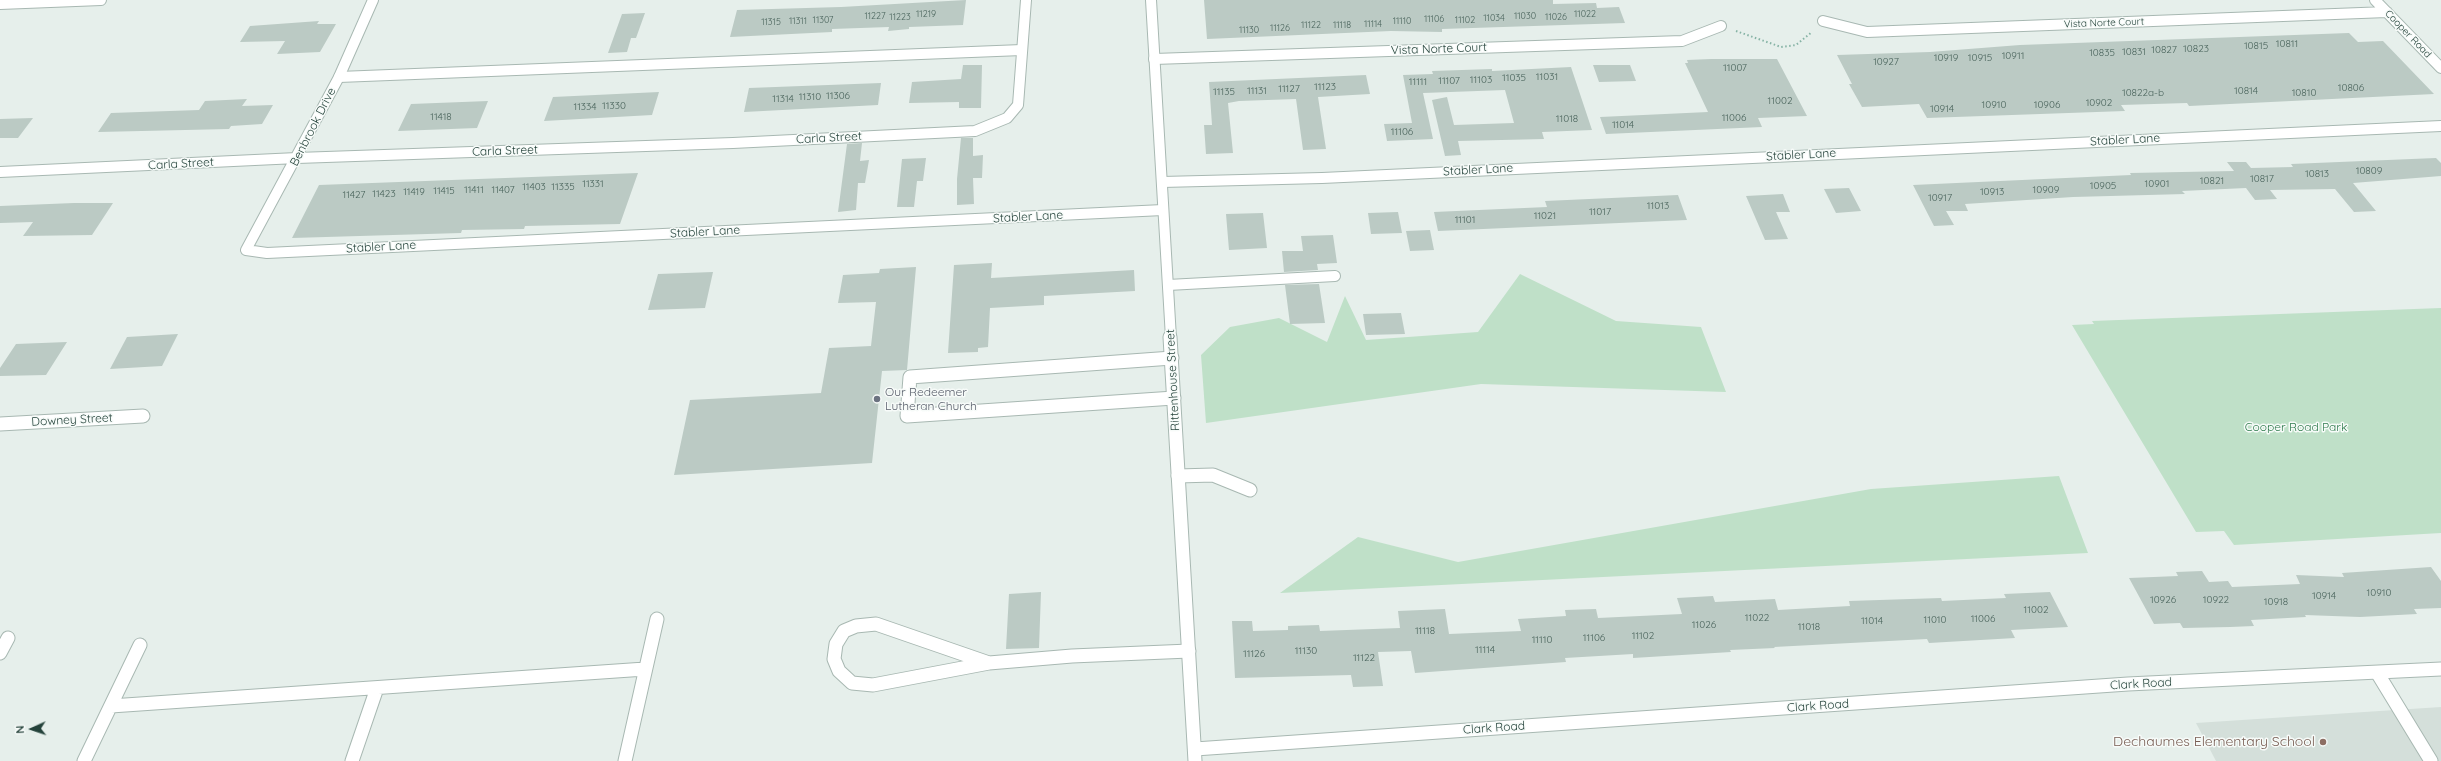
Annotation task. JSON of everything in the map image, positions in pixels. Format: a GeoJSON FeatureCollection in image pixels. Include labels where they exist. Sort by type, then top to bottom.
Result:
{"type":"FeatureCollection","features":[{"type":"Feature","properties":{"kind":"street"},"geometry":{"type":"LineString","coordinates":[[0,4],[101,0]]}},
{"type":"Feature","properties":{"kind":"street","name":"Benbrook Drive"},"geometry":{"type":"LineString","coordinates":[[246,250],[297,158],[339,77],[373,0]]}},
{"type":"Feature","properties":{"kind":"street"},"geometry":{"type":"LineString","coordinates":[[339,77],[1022,50],[1026,0]]}},
{"type":"Feature","properties":{"kind":"street","name":"Rittenhouse Street"},"geometry":{"type":"LineString","coordinates":[[1151,0],[1195,755]]}},
{"type":"Feature","properties":{"kind":"street","name":"Cooper Road"},"geometry":{"type":"LineString","coordinates":[[2375,0],[2441,68]]}},
{"type":"Feature","properties":{"kind":"street","name":"Vista Norte Court"},"geometry":{"type":"LineString","coordinates":[[1823,21],[1867,32],[2387,12]]}},
{"type":"Feature","properties":{"kind":"street","name":"Vista Norte Court"},"geometry":{"type":"LineString","coordinates":[[1154,59],[1682,41],[1721,26]]}},
{"type":"Feature","properties":{"kind":"street","name":"Carla Street"},"geometry":{"type":"LineString","coordinates":[[0,172],[297,158],[733,143],[975,131],[1007,118],[1018,105],[1022,50]]}},
{"type":"Feature","properties":{"kind":"street","name":"Stabler Lane"},"geometry":{"type":"LineString","coordinates":[[1162,182],[1330,177],[2441,126]]}},
{"type":"Feature","properties":{"kind":"street","name":"Stabler Lane"},"geometry":{"type":"LineString","coordinates":[[246,250],[275,252],[1163,210]]}},
{"type":"Feature","properties":{"kind":"street"},"geometry":{"type":"LineString","coordinates":[[1168,285],[1335,276]]}},
{"type":"Feature","properties":{"kind":"street"},"geometry":{"type":"LineString","coordinates":[[1172,358],[910,377],[907,416],[1174,398]]}},
{"type":"Feature","properties":{"kind":"street","name":"Downey Street"},"geometry":{"type":"LineString","coordinates":[[0,424],[143,416]]}},
{"type":"Feature","properties":{"kind":"street"},"geometry":{"type":"LineString","coordinates":[[1178,476],[1213,475],[1250,490]]}},
{"type":"Feature","properties":{"kind":"street"},"geometry":{"type":"LineString","coordinates":[[625,761],[657,619]]}},
{"type":"Feature","properties":{"kind":"street"},"geometry":{"type":"LineString","coordinates":[[989,663],[876,624],[856,626],[844,631],[836,644],[834,659],[838,671],[852,684],[873,685],[989,663],[1072,656],[1189,651]]}},
{"type":"Feature","properties":{"kind":"street"},"geometry":{"type":"LineString","coordinates":[[0,653],[8,638]]}},
{"type":"Feature","properties":{"kind":"street"},"geometry":{"type":"LineString","coordinates":[[84,761],[140,645]]}},
{"type":"Feature","properties":{"kind":"street"},"geometry":{"type":"LineString","coordinates":[[111,706],[645,669]]}},
{"type":"Feature","properties":{"kind":"street","name":"Clark Road"},"geometry":{"type":"LineString","coordinates":[[1195,755],[2128,684],[2378,674],[2441,669]]}},
{"type":"Feature","properties":{"kind":"street"},"geometry":{"type":"LineString","coordinates":[[2378,674],[2431,761]]}},
{"type":"Feature","properties":{"kind":"street"},"geometry":{"type":"LineString","coordinates":[[352,761],[378,688]]}},
{"type":"Feature","properties":{"kind":"path"},"geometry":{"type":"LineString","coordinates":[[1721,26],[1781,47],[1796,46],[1823,21]]}},
{"type":"Feature","properties":{"kind":"shaded area","name":"Dechaumes Elementary School"},"geometry":{"type":"Polygon","coordinates":[[[2441,707],[2441,761],[2216,761],[2196,723],[2441,707]]]}},
{"type":"Feature","properties":{"kind":"green space"},"geometry":{"type":"Polygon","coordinates":[[[1520,274],[1616,321],[1701,327],[1726,392],[1481,384],[1206,423],[1201,355],[1230,327],[1279,318],[1327,342],[1345,296],[1366,340],[1478,332],[1520,274]]]}},
{"type":"Feature","properties":{"kind":"green space","name":"Cooper Road Park"},"geometry":{"type":"Polygon","coordinates":[[[2441,308],[2441,533],[2234,545],[2224,531],[2196,532],[2072,325],[2094,324],[2092,321],[2441,308]]]}},
{"type":"Feature","properties":{"kind":"green space"},"geometry":{"type":"Polygon","coordinates":[[[2059,476],[2088,553],[1280,593],[1358,537],[1458,562],[1871,489],[2059,476]]]}},
{"type":"Feature","properties":{"kind":"building"},"geometry":{"type":"Polygon","coordinates":[[[966,0],[963,25],[909,27],[909,29],[888,31],[889,27],[832,29],[832,32],[730,37],[737,10],[841,7],[966,0]]]}},
{"type":"Feature","properties":{"kind":"building"},"geometry":{"type":"Polygon","coordinates":[[[1204,0],[1553,0],[1553,4],[1596,3],[1597,8],[1619,7],[1625,23],[1442,29],[1442,32],[1391,31],[1207,39],[1204,0]]]}},
{"type":"Feature","properties":{"kind":"building"},"geometry":{"type":"Polygon","coordinates":[[[645,13],[636,38],[631,38],[627,52],[608,53],[622,14],[645,13]]]}},
{"type":"Feature","properties":{"kind":"building"},"geometry":{"type":"Polygon","coordinates":[[[319,21],[317,24],[336,24],[320,52],[277,54],[285,41],[240,42],[250,26],[319,21]]]}},
{"type":"Feature","properties":{"kind":"building"},"geometry":{"type":"Polygon","coordinates":[[[2349,33],[2358,42],[2383,41],[2434,94],[2189,106],[2187,103],[2121,105],[2125,111],[1927,118],[1919,104],[1862,107],[1849,84],[1852,84],[1837,55],[1930,52],[2020,45],[2349,33]]]}},
{"type":"Feature","properties":{"kind":"building"},"geometry":{"type":"Polygon","coordinates":[[[1777,59],[1807,116],[1758,118],[1762,127],[1606,134],[1600,117],[1708,112],[1685,63],[1688,63],[1687,60],[1777,59]]]}},
{"type":"Feature","properties":{"kind":"building"},"geometry":{"type":"Polygon","coordinates":[[[963,65],[982,65],[981,108],[959,108],[959,102],[909,103],[912,82],[961,79],[963,65]]]}},
{"type":"Feature","properties":{"kind":"building"},"geometry":{"type":"Polygon","coordinates":[[[1593,65],[1630,65],[1636,81],[1599,82],[1593,65]]]}},
{"type":"Feature","properties":{"kind":"building"},"geometry":{"type":"Polygon","coordinates":[[[1571,67],[1592,130],[1542,132],[1544,139],[1458,141],[1461,155],[1445,156],[1432,100],[1447,97],[1454,125],[1514,123],[1505,90],[1423,93],[1433,139],[1387,141],[1384,124],[1412,123],[1403,75],[1433,74],[1432,71],[1492,69],[1492,71],[1571,67]]]}},
{"type":"Feature","properties":{"kind":"building"},"geometry":{"type":"Polygon","coordinates":[[[1366,75],[1370,94],[1318,97],[1326,149],[1303,150],[1296,99],[1239,101],[1228,103],[1233,153],[1206,154],[1204,125],[1212,125],[1209,82],[1366,75]]]}},
{"type":"Feature","properties":{"kind":"building"},"geometry":{"type":"Polygon","coordinates":[[[881,83],[878,105],[744,112],[749,88],[881,83]]]}},
{"type":"Feature","properties":{"kind":"building"},"geometry":{"type":"Polygon","coordinates":[[[659,92],[652,115],[544,121],[553,97],[659,92]]]}},
{"type":"Feature","properties":{"kind":"building"},"geometry":{"type":"Polygon","coordinates":[[[247,99],[242,106],[273,105],[262,124],[231,126],[229,129],[98,132],[111,113],[199,110],[205,101],[247,99]]]}},
{"type":"Feature","properties":{"kind":"building"},"geometry":{"type":"Polygon","coordinates":[[[488,101],[477,128],[398,131],[411,104],[488,101]]]}},
{"type":"Feature","properties":{"kind":"building"},"geometry":{"type":"Polygon","coordinates":[[[33,118],[18,138],[0,138],[0,119],[33,118]]]}},
{"type":"Feature","properties":{"kind":"building"},"geometry":{"type":"Polygon","coordinates":[[[961,138],[973,138],[973,156],[983,155],[982,178],[973,178],[974,204],[957,205],[957,179],[961,138]]]}},
{"type":"Feature","properties":{"kind":"building"},"geometry":{"type":"Polygon","coordinates":[[[862,143],[860,161],[869,160],[865,183],[858,183],[856,210],[838,212],[847,144],[862,143]]]}},
{"type":"Feature","properties":{"kind":"building"},"geometry":{"type":"Polygon","coordinates":[[[926,158],[923,181],[917,181],[914,207],[897,207],[902,159],[926,158]]]}},
{"type":"Feature","properties":{"kind":"building"},"geometry":{"type":"Polygon","coordinates":[[[2436,158],[2441,163],[2441,176],[2353,183],[2376,211],[2354,212],[2335,189],[2270,190],[2277,199],[2255,200],[2246,188],[2182,191],[2185,194],[2073,197],[1965,204],[1968,211],[1946,211],[1954,225],[1934,226],[1913,185],[2131,175],[2130,173],[2234,171],[2227,162],[2246,162],[2251,168],[2293,167],[2291,164],[2436,158]]]}},
{"type":"Feature","properties":{"kind":"building"},"geometry":{"type":"Polygon","coordinates":[[[638,173],[620,224],[525,226],[524,229],[462,230],[461,233],[292,238],[319,185],[638,173]]]}},
{"type":"Feature","properties":{"kind":"building"},"geometry":{"type":"Polygon","coordinates":[[[1849,188],[1861,211],[1836,213],[1824,189],[1849,188]]]}},
{"type":"Feature","properties":{"kind":"building"},"geometry":{"type":"Polygon","coordinates":[[[1783,194],[1790,212],[1776,212],[1788,239],[1765,240],[1746,196],[1783,194]]]}},
{"type":"Feature","properties":{"kind":"building"},"geometry":{"type":"Polygon","coordinates":[[[1678,195],[1687,220],[1438,231],[1434,212],[1547,207],[1545,201],[1678,195]]]}},
{"type":"Feature","properties":{"kind":"building"},"geometry":{"type":"Polygon","coordinates":[[[113,203],[92,235],[23,236],[33,222],[0,223],[0,206],[113,203]]]}},
{"type":"Feature","properties":{"kind":"building"},"geometry":{"type":"Polygon","coordinates":[[[1398,212],[1402,233],[1371,234],[1368,213],[1398,212]]]}},
{"type":"Feature","properties":{"kind":"building"},"geometry":{"type":"Polygon","coordinates":[[[1263,213],[1267,248],[1229,250],[1226,214],[1263,213]]]}},
{"type":"Feature","properties":{"kind":"building"},"geometry":{"type":"Polygon","coordinates":[[[1430,230],[1434,250],[1410,251],[1406,231],[1430,230]]]}},
{"type":"Feature","properties":{"kind":"building"},"geometry":{"type":"Polygon","coordinates":[[[1333,235],[1337,263],[1317,264],[1318,270],[1284,272],[1282,251],[1303,251],[1301,236],[1333,235]]]}},
{"type":"Feature","properties":{"kind":"building"},"geometry":{"type":"Polygon","coordinates":[[[992,263],[991,278],[1134,270],[1135,291],[1044,296],[1044,305],[990,308],[988,347],[978,348],[978,352],[948,353],[954,265],[992,263]]]}},
{"type":"Feature","properties":{"kind":"building"},"geometry":{"type":"Polygon","coordinates":[[[916,267],[907,370],[882,371],[872,463],[674,475],[690,400],[821,393],[829,348],[871,346],[876,302],[838,303],[843,275],[879,273],[880,269],[916,267]]]}},
{"type":"Feature","properties":{"kind":"building"},"geometry":{"type":"Polygon","coordinates":[[[713,272],[705,308],[648,310],[658,274],[713,272]]]}},
{"type":"Feature","properties":{"kind":"building"},"geometry":{"type":"Polygon","coordinates":[[[1319,284],[1325,323],[1290,324],[1285,285],[1319,284]]]}},
{"type":"Feature","properties":{"kind":"building"},"geometry":{"type":"Polygon","coordinates":[[[1401,313],[1405,334],[1366,335],[1363,314],[1401,313]]]}},
{"type":"Feature","properties":{"kind":"building"},"geometry":{"type":"Polygon","coordinates":[[[178,334],[162,366],[110,369],[127,337],[178,334]]]}},
{"type":"Feature","properties":{"kind":"building"},"geometry":{"type":"Polygon","coordinates":[[[67,342],[46,375],[0,376],[0,368],[16,344],[67,342]]]}},
{"type":"Feature","properties":{"kind":"building"},"geometry":{"type":"Polygon","coordinates":[[[2431,567],[2441,581],[2441,608],[2414,609],[2417,614],[2360,617],[2305,615],[2306,617],[2251,620],[2254,626],[2230,627],[2183,628],[2180,623],[2154,624],[2129,578],[2178,576],[2176,572],[2202,571],[2209,582],[2228,581],[2232,587],[2300,584],[2296,575],[2344,577],[2342,573],[2431,567]]]}},
{"type":"Feature","properties":{"kind":"building"},"geometry":{"type":"Polygon","coordinates":[[[1041,592],[1039,648],[1006,649],[1009,594],[1041,592]]]}},
{"type":"Feature","properties":{"kind":"building"},"geometry":{"type":"Polygon","coordinates":[[[2050,592],[2068,627],[2011,630],[2015,638],[1929,643],[1927,639],[1774,647],[1775,648],[1730,650],[1731,652],[1633,658],[1633,654],[1565,658],[1566,662],[1415,673],[1411,651],[1378,652],[1383,686],[1353,687],[1351,675],[1235,678],[1232,621],[1252,621],[1253,631],[1288,630],[1288,626],[1319,625],[1320,631],[1400,628],[1398,611],[1445,609],[1449,634],[1521,631],[1518,619],[1566,616],[1565,610],[1596,609],[1598,618],[1682,614],[1677,598],[1713,596],[1715,602],[1775,599],[1778,610],[1850,606],[1849,601],[1941,598],[1942,601],[2006,598],[2004,594],[2050,592]]]}},
{"type":"Feature","properties":{"kind":"place","name":"Our Redeemer Lutheran Church"},"geometry":{"type":"Point","coordinates":[877,399]}},
{"type":"Feature","properties":{"kind":"place","name":"Dechaumes Elementary School"},"geometry":{"type":"Point","coordinates":[2323,742]}}]}
